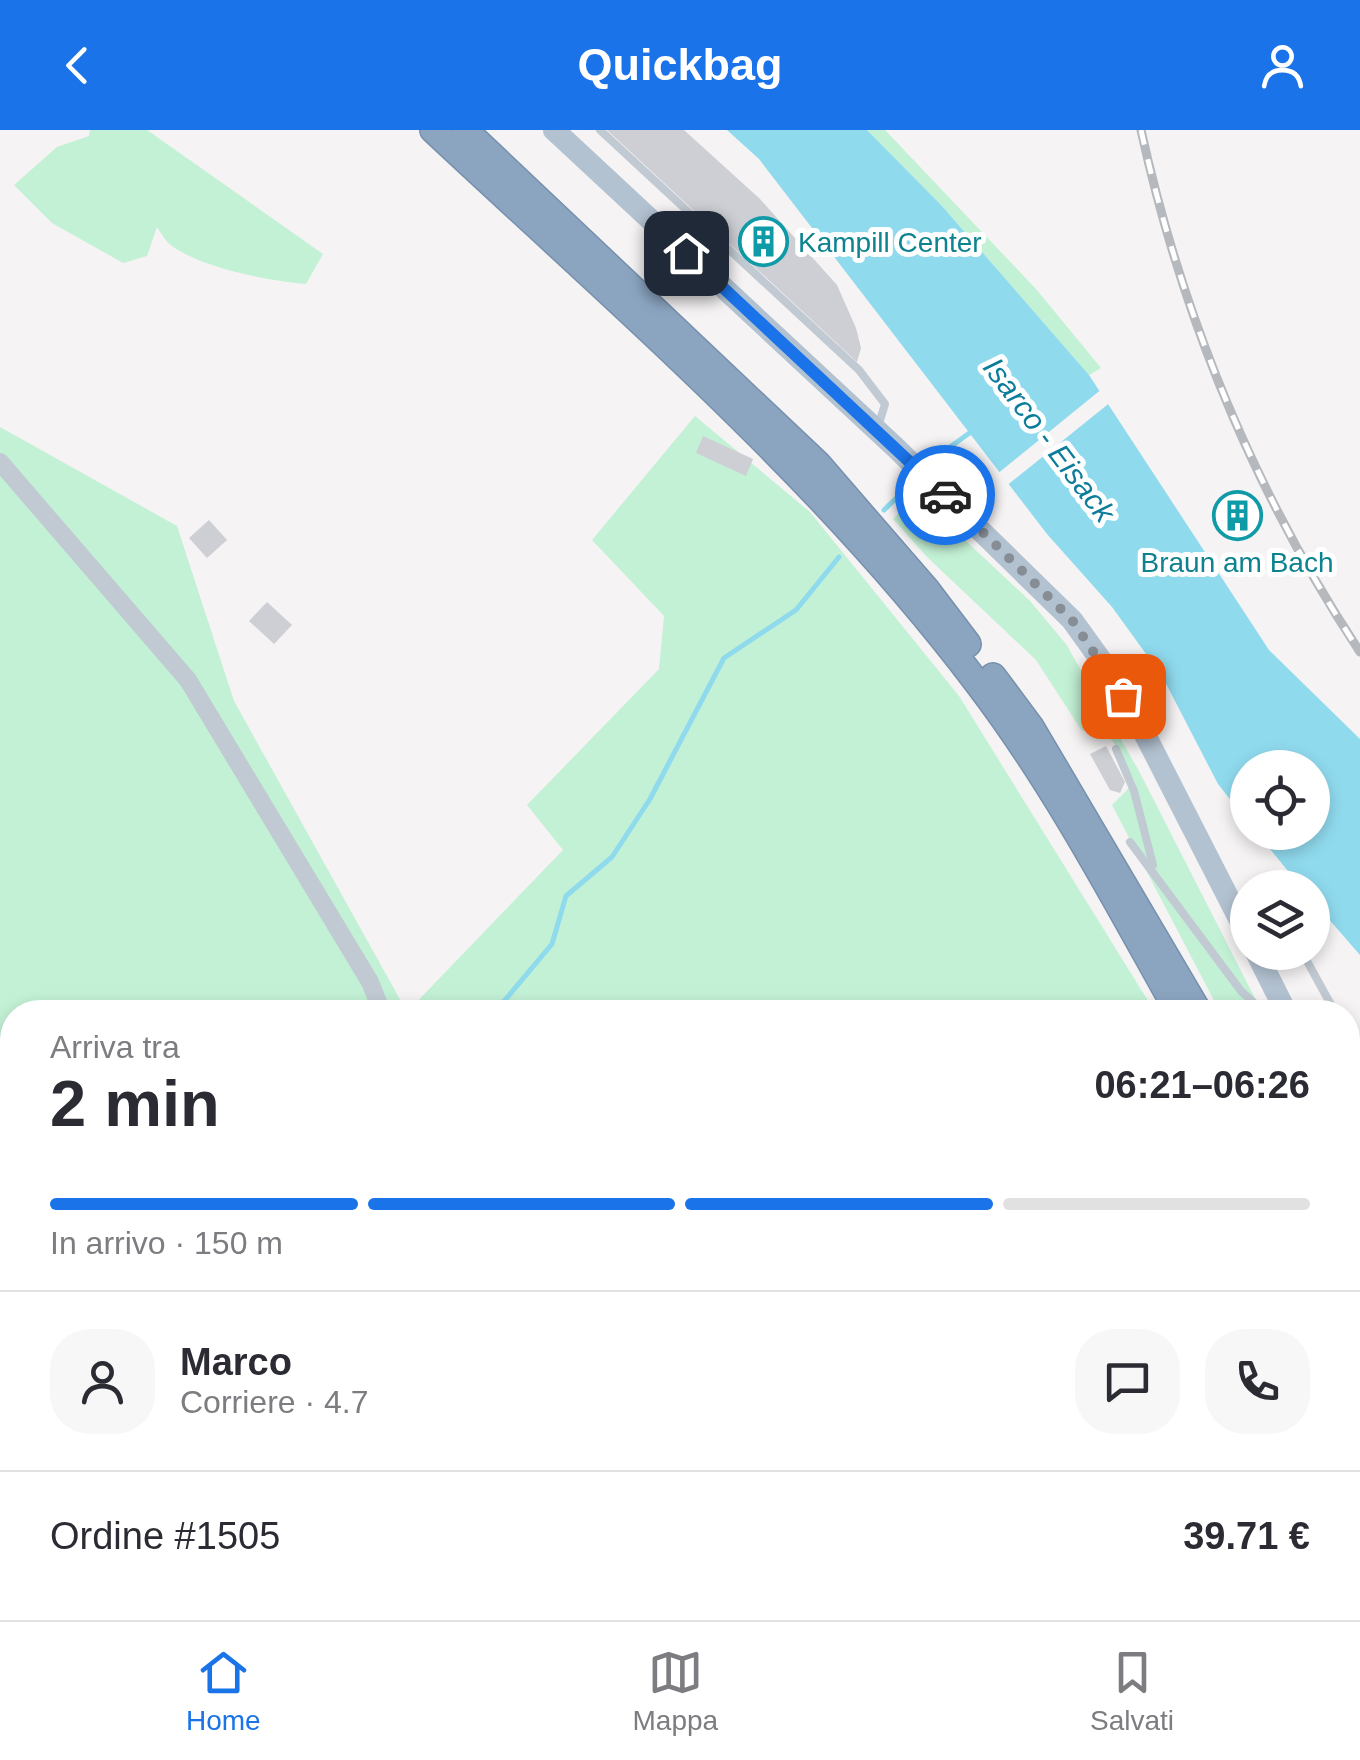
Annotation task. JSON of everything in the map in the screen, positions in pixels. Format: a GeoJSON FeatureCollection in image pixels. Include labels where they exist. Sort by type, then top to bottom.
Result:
{"type":"FeatureCollection","features":[{"type":"Feature","properties":{"kind":"highway"},"geometry":{"type":"LineString","coordinates":[[433,130],[747,424],[894,580],[1019,741],[1171,1000]]}},
{"type":"Feature","properties":{"kind":"highway"},"geometry":{"type":"LineString","coordinates":[[465,130],[818,464],[927,590],[1032,727],[1192,1000]]}},
{"type":"Feature","properties":{"kind":"main road"},"geometry":{"type":"LineString","coordinates":[[559,132],[1072,620],[1138,721],[1230,901]]}},
{"type":"Feature","properties":{"kind":"main road"},"geometry":{"type":"LineString","coordinates":[[1265,970],[1280,1000]]}},
{"type":"Feature","properties":{"kind":"street"},"geometry":{"type":"LineString","coordinates":[[0,462],[188,680],[377,1000]]}},
{"type":"Feature","properties":{"kind":"lane"},"geometry":{"type":"LineString","coordinates":[[600,130],[858,370],[886,404],[876,430]]}},
{"type":"Feature","properties":{"kind":"lane"},"geometry":{"type":"LineString","coordinates":[[1116,749],[1134,791],[1154,870]]}},
{"type":"Feature","properties":{"kind":"lane"},"geometry":{"type":"LineString","coordinates":[[1130,842],[1251,1000]]}},
{"type":"Feature","properties":{"kind":"lane"},"geometry":{"type":"LineString","coordinates":[[1312,970],[1328,1000]]}},
{"type":"Feature","properties":{"kind":"green space"},"geometry":{"type":"Polygon","coordinates":[[[90,130],[147,130],[323,254],[306,284],[255,276],[201,261],[172,246],[157,227],[147,256],[123,263],[52,223],[14,185],[57,147],[89,136],[90,130]]]}},
{"type":"Feature","properties":{"kind":"green space"},"geometry":{"type":"Polygon","coordinates":[[[867,130],[885,130],[1036,289],[1101,368],[1089,375],[942,206],[867,130]]]}},
{"type":"Feature","properties":{"kind":"green space"},"geometry":{"type":"Polygon","coordinates":[[[695,416],[810,512],[959,696],[1148,1000],[419,1000],[563,850],[527,805],[659,669],[664,616],[592,540],[695,416]]]}},
{"type":"Feature","properties":{"kind":"green space"},"geometry":{"type":"Polygon","coordinates":[[[0,427],[177,526],[234,701],[400,1000],[0,1000],[0,427]]]}},
{"type":"Feature","properties":{"kind":"green space"},"geometry":{"type":"Polygon","coordinates":[[[917,495],[1030,601],[1066,644],[1139,771],[1230,949],[1230,970],[1241,970],[1256,1000],[1214,1000],[1112,805],[1135,782],[1114,743],[1099,725],[1082,731],[1036,660],[927,557],[893,519],[917,495]]]}},
{"type":"Feature","properties":{"kind":"water","name":"Isarco - Eisack"},"geometry":{"type":"Polygon","coordinates":[[[727,130],[867,130],[942,206],[1089,375],[1269,650],[1360,739],[1360,955],[1330,921],[1330,870],[1287,870],[1271,850],[1330,850],[1330,750],[1230,750],[1230,799],[1218,784],[1162,676],[1112,607],[1047,534],[759,159],[727,130]]]}},
{"type":"Feature","properties":{"kind":"pier"},"geometry":{"type":"Polygon","coordinates":[[[1103,388],[1112,401],[1005,487],[996,475],[1103,388]]]}},
{"type":"Feature","properties":{"kind":"building","name":"Kampill Center"},"geometry":{"type":"Polygon","coordinates":[[[607,130],[684,130],[760,199],[837,285],[856,328],[861,348],[857,362],[607,130]]]}},
{"type":"Feature","properties":{"kind":"building"},"geometry":{"type":"Polygon","coordinates":[[[703,436],[753,459],[746,476],[696,453],[703,436]]]}},
{"type":"Feature","properties":{"kind":"building","name":"Braun am Bach"},"geometry":{"type":"Polygon","coordinates":[[[1230,492],[1259,506],[1244,538],[1215,523],[1230,492]]]}},
{"type":"Feature","properties":{"kind":"building"},"geometry":{"type":"Polygon","coordinates":[[[209,520],[227,540],[207,558],[189,538],[209,520]]]}},
{"type":"Feature","properties":{"kind":"building"},"geometry":{"type":"Polygon","coordinates":[[[267,602],[292,625],[274,644],[249,621],[267,602]]]}},
{"type":"Feature","properties":{"kind":"building"},"geometry":{"type":"Polygon","coordinates":[[[1106,746],[1125,782],[1120,793],[1110,790],[1090,754],[1106,746]]]}},
{"type":"Feature","properties":{"kind":"waterway"},"geometry":{"type":"LineString","coordinates":[[926,469],[975,429]]}},
{"type":"Feature","properties":{"kind":"waterway"},"geometry":{"type":"LineString","coordinates":[[884,510],[918,477]]}},
{"type":"Feature","properties":{"kind":"waterway"},"geometry":{"type":"LineString","coordinates":[[505,1000],[552,944],[566,896],[612,857],[650,799],[724,658],[796,610],[839,557]]}},
{"type":"Feature","properties":{"kind":"railway"},"geometry":{"type":"LineString","coordinates":[[1141,130],[1178,268],[1226,401],[1287,530],[1360,652]]}},
{"type":"Feature","properties":{"kind":"way so far"},"geometry":{"type":"LineString","coordinates":[[945,495],[1072,620],[1123,696]]}},
{"type":"Feature","properties":{"kind":"place","name":"Kampill Center"},"geometry":{"type":"Point","coordinates":[763,242]}},
{"type":"Feature","properties":{"kind":"place","name":"Braun am Bach"},"geometry":{"type":"Point","coordinates":[1237,515]}},
{"type":"Feature","properties":{"kind":"route"},"geometry":{"type":"LineString","coordinates":[[686,253],[945,495]]}}]}
